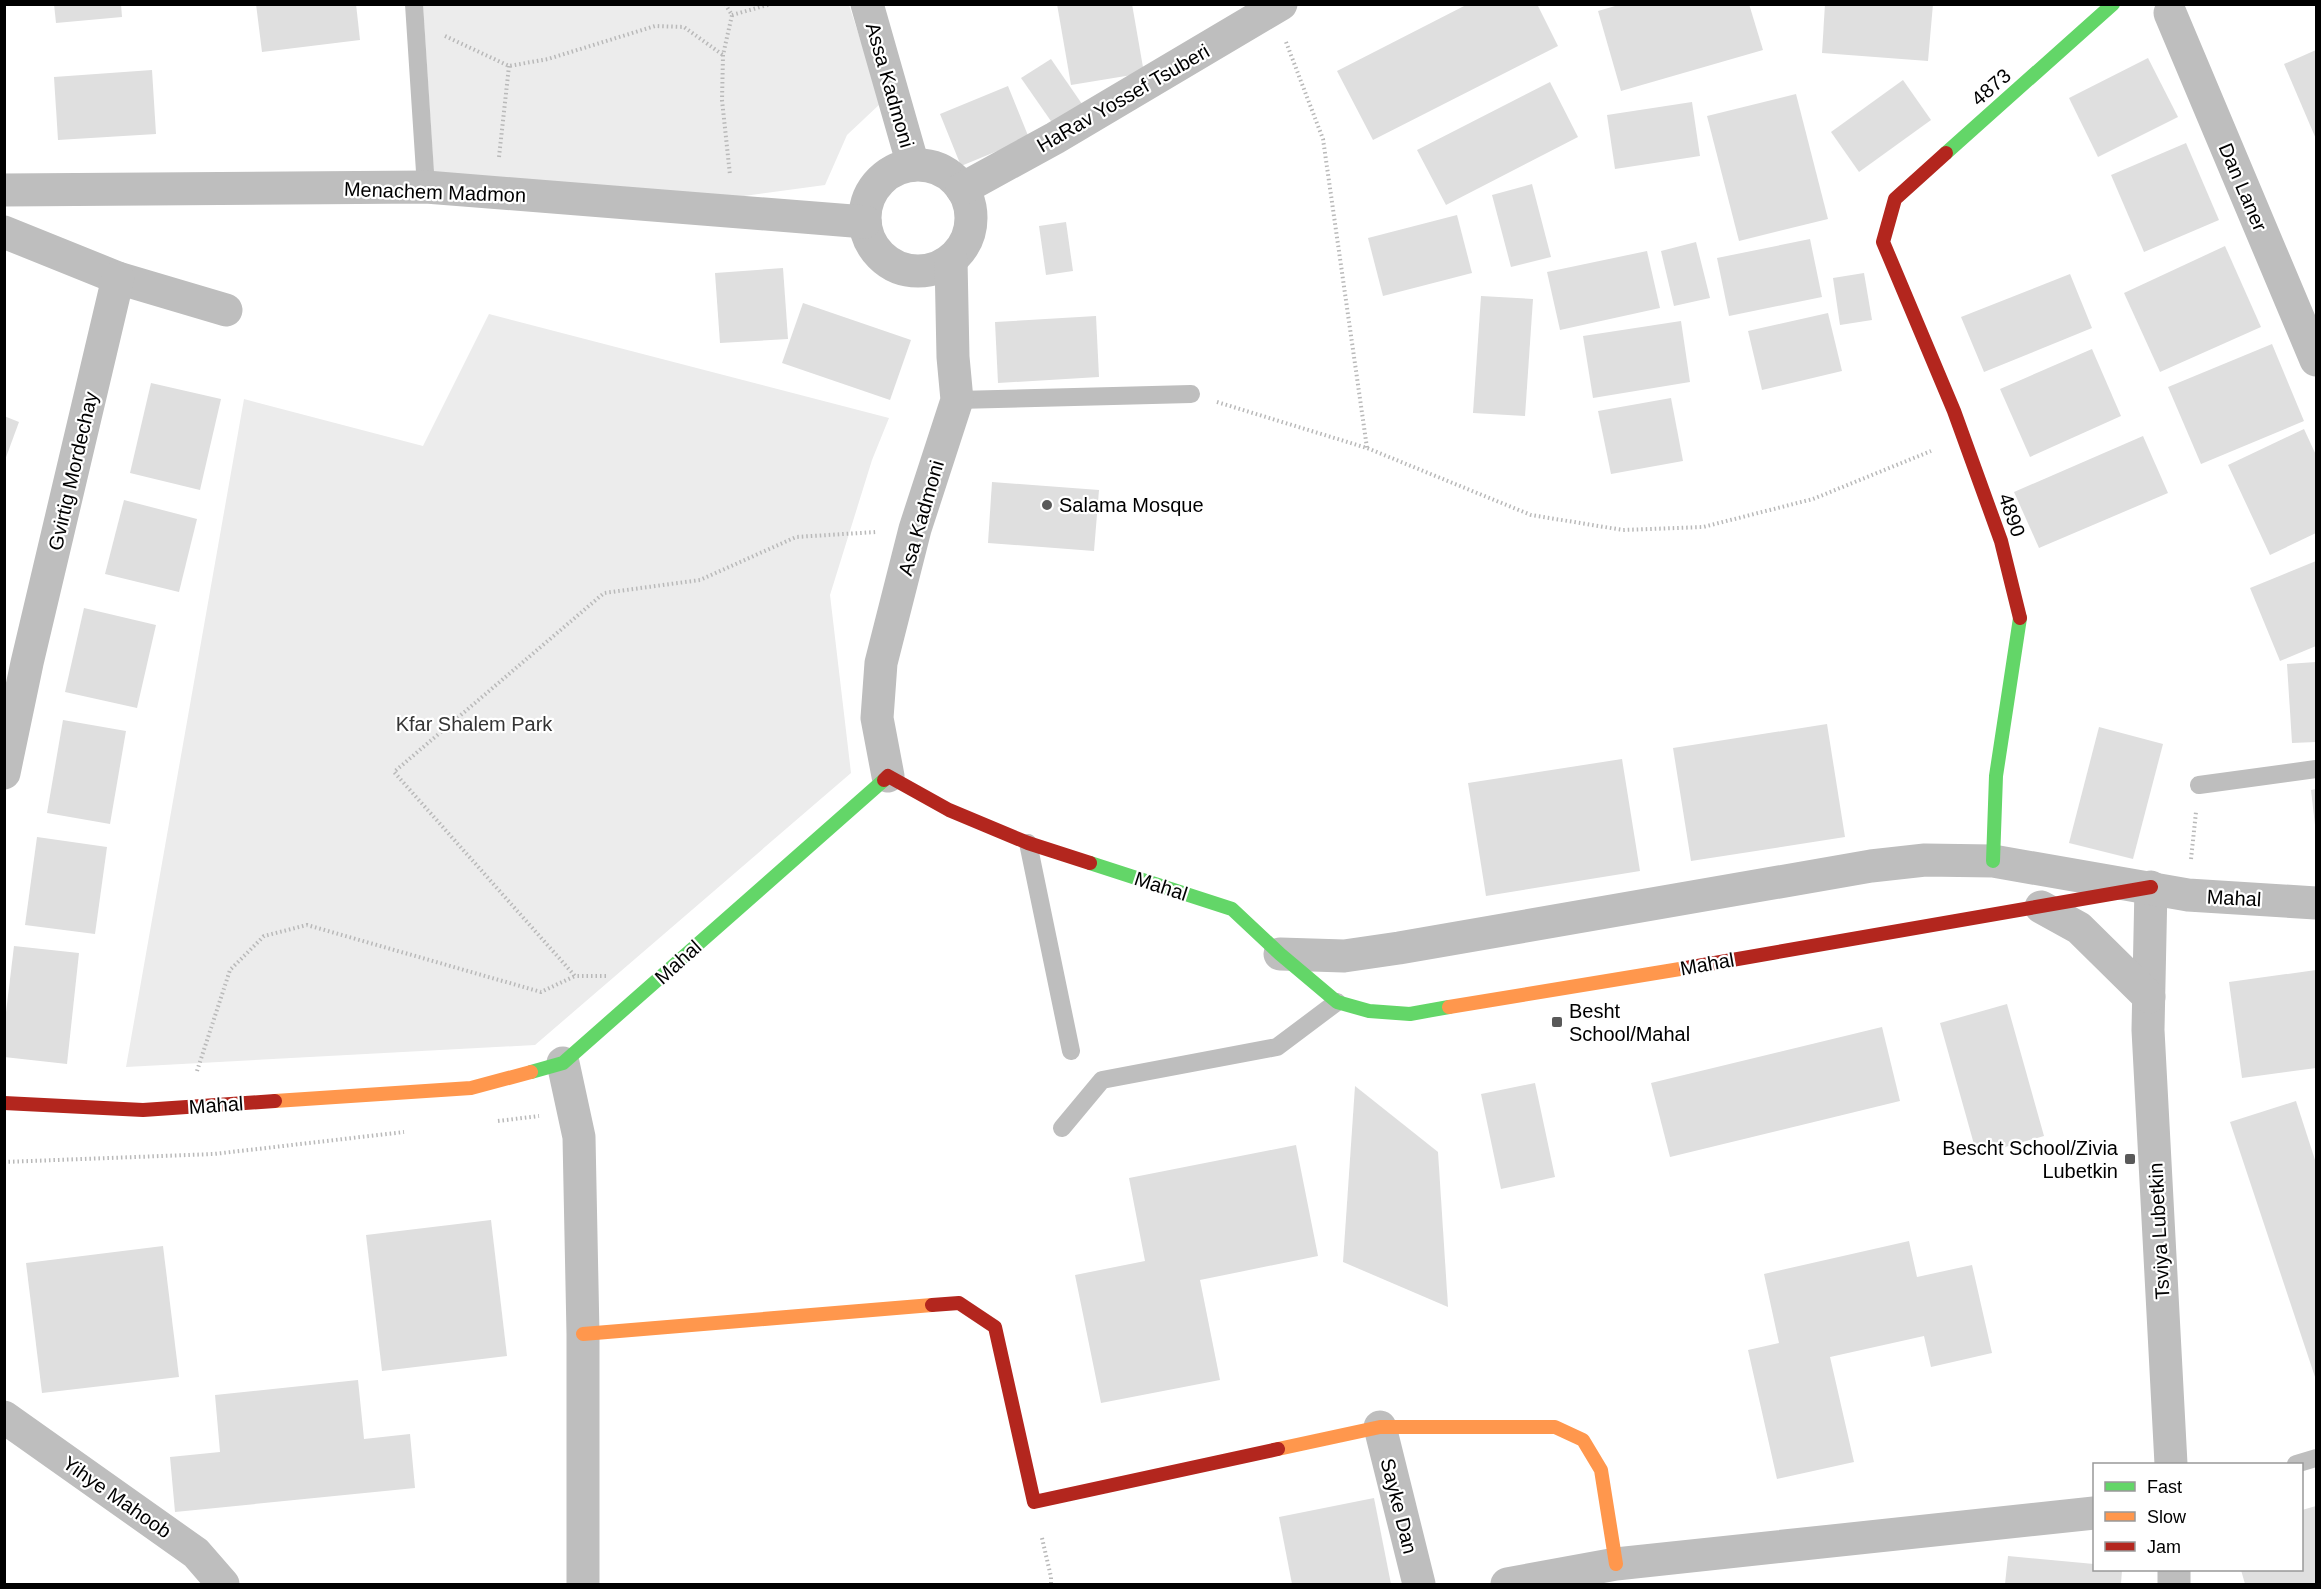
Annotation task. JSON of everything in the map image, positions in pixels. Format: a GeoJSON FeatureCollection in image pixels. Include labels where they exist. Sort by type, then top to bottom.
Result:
{"type":"FeatureCollection","features":[{"type":"Feature","properties":{"kind":"street","name":"Assa Kadmoni"},"geometry":{"type":"LineString","coordinates":[[867,4],[913,165]]}},
{"type":"Feature","properties":{"kind":"street","name":"4873"},"geometry":{"type":"LineString","coordinates":[[1895,199],[2113,4]]}},
{"type":"Feature","properties":{"kind":"street","name":"HaRav Yossef Tsuberi"},"geometry":{"type":"LineString","coordinates":[[962,189],[1055,138],[1274,7]]}},
{"type":"Feature","properties":{"kind":"street","name":"Dan Laner"},"geometry":{"type":"LineString","coordinates":[[2168,8],[2316,360]]}},
{"type":"Feature","properties":{"kind":"street"},"geometry":{"type":"LineString","coordinates":[[913,165],[928,166],[941,170],[953,178],[962,189],[969,203],[972,219],[969,234],[962,249],[951,260],[936,268],[920,271],[904,269],[889,263],[877,252],[869,238],[865,222],[870,198],[883,178],[913,165]]}},
{"type":"Feature","properties":{"kind":"street","name":"Menachem Madmon"},"geometry":{"type":"LineString","coordinates":[[4,190],[426,187],[865,222]]}},
{"type":"Feature","properties":{"kind":"street","name":"4890"},"geometry":{"type":"LineString","coordinates":[[1895,199],[1883,242],[1963,438],[2001,541],[2020,616],[1996,776],[1993,861]]}},
{"type":"Feature","properties":{"kind":"street"},"geometry":{"type":"LineString","coordinates":[[4,232],[118,278],[226,310]]}},
{"type":"Feature","properties":{"kind":"street","name":"Asa Kadmoni"},"geometry":{"type":"LineString","coordinates":[[888,776],[877,718],[881,663],[915,529],[957,400],[953,357],[951,260]]}},
{"type":"Feature","properties":{"kind":"street","name":"Gvirtig Mordechay"},"geometry":{"type":"LineString","coordinates":[[4,773],[16,661],[118,278]]}},
{"type":"Feature","properties":{"kind":"street","name":"Mahal"},"geometry":{"type":"LineString","coordinates":[[4,1103],[143,1110],[471,1088],[563,1063],[888,776],[950,810],[1028,843],[1232,909],[1280,954],[1337,1002],[1370,1011],[1410,1014],[2151,887]]}},
{"type":"Feature","properties":{"kind":"street","name":"Mahal"},"geometry":{"type":"LineString","coordinates":[[1280,954],[1344,956],[1871,866],[1925,860],[1993,861],[2188,895],[2316,903]]}},
{"type":"Feature","properties":{"kind":"street","name":"Tsviya Lubetkin"},"geometry":{"type":"LineString","coordinates":[[2151,887],[2148,1030],[2171,1463]]}},
{"type":"Feature","properties":{"kind":"street"},"geometry":{"type":"LineString","coordinates":[[2041,907],[2079,928],[2149,996]]}},
{"type":"Feature","properties":{"kind":"street"},"geometry":{"type":"LineString","coordinates":[[563,1063],[579,1137],[584,1584]]}},
{"type":"Feature","properties":{"kind":"street"},"geometry":{"type":"LineString","coordinates":[[583,1334],[959,1303],[994,1327],[1034,1502],[1380,1427],[1555,1427],[1583,1440],[1601,1470],[1616,1564]]}},
{"type":"Feature","properties":{"kind":"street","name":"Yihye Mahoob"},"geometry":{"type":"LineString","coordinates":[[4,1417],[196,1553],[224,1584]]}},
{"type":"Feature","properties":{"kind":"street","name":"Sayke Dan"},"geometry":{"type":"LineString","coordinates":[[1380,1427],[1419,1584]]}},
{"type":"Feature","properties":{"kind":"street"},"geometry":{"type":"LineString","coordinates":[[1507,1584],[1616,1564],[2093,1513]]}},
{"type":"Feature","properties":{"kind":"lane"},"geometry":{"type":"LineString","coordinates":[[416,13],[426,187]]}},
{"type":"Feature","properties":{"kind":"lane"},"geometry":{"type":"LineString","coordinates":[[957,400],[1191,394]]}},
{"type":"Feature","properties":{"kind":"lane"},"geometry":{"type":"LineString","coordinates":[[2199,785],[2316,769]]}},
{"type":"Feature","properties":{"kind":"lane"},"geometry":{"type":"LineString","coordinates":[[1028,843],[1071,1051]]}},
{"type":"Feature","properties":{"kind":"lane"},"geometry":{"type":"LineString","coordinates":[[1062,1128],[1102,1080],[1277,1047],[1337,1002]]}},
{"type":"Feature","properties":{"kind":"lane"},"geometry":{"type":"LineString","coordinates":[[2299,1463],[2316,1458]]}},
{"type":"Feature","properties":{"kind":"path"},"geometry":{"type":"LineString","coordinates":[[725,4],[732,15],[723,55],[722,100],[734,213]]}},
{"type":"Feature","properties":{"kind":"path"},"geometry":{"type":"LineString","coordinates":[[732,15],[771,4]]}},
{"type":"Feature","properties":{"kind":"path"},"geometry":{"type":"LineString","coordinates":[[1274,7],[1323,139],[1367,448]]}},
{"type":"Feature","properties":{"kind":"path"},"geometry":{"type":"LineString","coordinates":[[416,13],[509,66],[548,59],[655,26],[684,27],[723,55]]}},
{"type":"Feature","properties":{"kind":"path"},"geometry":{"type":"LineString","coordinates":[[496,193],[509,66]]}},
{"type":"Feature","properties":{"kind":"path"},"geometry":{"type":"LineString","coordinates":[[1191,394],[1367,448],[1532,515],[1623,530],[1703,527],[1813,499],[1963,438]]}},
{"type":"Feature","properties":{"kind":"path"},"geometry":{"type":"LineString","coordinates":[[575,976],[393,772],[603,593],[700,580],[796,537],[915,529]]}},
{"type":"Feature","properties":{"kind":"path"},"geometry":{"type":"LineString","coordinates":[[2188,895],[2199,785]]}},
{"type":"Feature","properties":{"kind":"path"},"geometry":{"type":"LineString","coordinates":[[184,1107],[230,970],[264,936],[307,925],[541,992],[575,976],[608,976]]}},
{"type":"Feature","properties":{"kind":"path"},"geometry":{"type":"LineString","coordinates":[[492,1122],[574,1112]]}},
{"type":"Feature","properties":{"kind":"path"},"geometry":{"type":"LineString","coordinates":[[4,1162],[214,1154],[411,1131]]}},
{"type":"Feature","properties":{"kind":"path"},"geometry":{"type":"LineString","coordinates":[[1034,1502],[1051,1577],[1050,1584]]}},
{"type":"Feature","properties":{"kind":"green space"},"geometry":{"type":"Polygon","coordinates":[[[423,5],[849,5],[881,103],[847,135],[825,185],[722,199],[434,175],[423,5]]]}},
{"type":"Feature","properties":{"kind":"green space","name":"Kfar Shalem Park"},"geometry":{"type":"Polygon","coordinates":[[[489,314],[889,418],[872,460],[830,595],[851,773],[535,1045],[126,1067],[244,399],[423,446],[489,314]]]}},
{"type":"Feature","properties":{"kind":"building"},"geometry":{"type":"Polygon","coordinates":[[[54,4],[121,4],[122,17],[56,23],[54,4]]]}},
{"type":"Feature","properties":{"kind":"building"},"geometry":{"type":"Polygon","coordinates":[[[256,4],[356,4],[360,40],[262,52],[256,4]]]}},
{"type":"Feature","properties":{"kind":"building"},"geometry":{"type":"Polygon","coordinates":[[[1057,4],[1132,4],[1144,73],[1071,85],[1057,4]]]}},
{"type":"Feature","properties":{"kind":"building"},"geometry":{"type":"Polygon","coordinates":[[[1468,4],[1537,4],[1558,46],[1373,140],[1337,71],[1468,4]]]}},
{"type":"Feature","properties":{"kind":"building"},"geometry":{"type":"Polygon","coordinates":[[[1622,4],[1749,4],[1763,50],[1621,91],[1598,11],[1622,4]]]}},
{"type":"Feature","properties":{"kind":"building"},"geometry":{"type":"Polygon","coordinates":[[[1825,4],[1933,4],[1928,61],[1822,53],[1825,4]]]}},
{"type":"Feature","properties":{"kind":"building"},"geometry":{"type":"Polygon","coordinates":[[[2316,50],[2316,139],[2284,64],[2316,50]]]}},
{"type":"Feature","properties":{"kind":"building"},"geometry":{"type":"Polygon","coordinates":[[[2148,58],[2178,117],[2098,157],[2069,98],[2148,58]]]}},
{"type":"Feature","properties":{"kind":"building"},"geometry":{"type":"Polygon","coordinates":[[[1051,59],[1082,104],[1053,124],[1021,78],[1051,59]]]}},
{"type":"Feature","properties":{"kind":"building"},"geometry":{"type":"Polygon","coordinates":[[[152,70],[156,134],[58,140],[54,77],[152,70]]]}},
{"type":"Feature","properties":{"kind":"building"},"geometry":{"type":"Polygon","coordinates":[[[1903,80],[1931,120],[1859,172],[1831,132],[1903,80]]]}},
{"type":"Feature","properties":{"kind":"building"},"geometry":{"type":"Polygon","coordinates":[[[1550,82],[1578,137],[1446,205],[1417,150],[1550,82]]]}},
{"type":"Feature","properties":{"kind":"building"},"geometry":{"type":"Polygon","coordinates":[[[1008,86],[1029,138],[961,166],[940,114],[1008,86]]]}},
{"type":"Feature","properties":{"kind":"building"},"geometry":{"type":"Polygon","coordinates":[[[1796,94],[1828,219],[1739,241],[1707,116],[1796,94]]]}},
{"type":"Feature","properties":{"kind":"building"},"geometry":{"type":"Polygon","coordinates":[[[1692,102],[1700,156],[1615,169],[1607,115],[1692,102]]]}},
{"type":"Feature","properties":{"kind":"building"},"geometry":{"type":"Polygon","coordinates":[[[2186,143],[2219,220],[2144,252],[2111,175],[2186,143]]]}},
{"type":"Feature","properties":{"kind":"building"},"geometry":{"type":"Polygon","coordinates":[[[1532,184],[1551,257],[1511,267],[1492,195],[1532,184]]]}},
{"type":"Feature","properties":{"kind":"building"},"geometry":{"type":"Polygon","coordinates":[[[1457,215],[1472,273],[1383,296],[1368,238],[1457,215]]]}},
{"type":"Feature","properties":{"kind":"building"},"geometry":{"type":"Polygon","coordinates":[[[1066,222],[1073,271],[1046,275],[1039,226],[1066,222]]]}},
{"type":"Feature","properties":{"kind":"building"},"geometry":{"type":"Polygon","coordinates":[[[1810,239],[1822,297],[1729,316],[1717,258],[1810,239]]]}},
{"type":"Feature","properties":{"kind":"building"},"geometry":{"type":"Polygon","coordinates":[[[1696,242],[1710,298],[1674,306],[1661,251],[1696,242]]]}},
{"type":"Feature","properties":{"kind":"building"},"geometry":{"type":"Polygon","coordinates":[[[2225,246],[2261,327],[2160,372],[2124,293],[2225,246]]]}},
{"type":"Feature","properties":{"kind":"building"},"geometry":{"type":"Polygon","coordinates":[[[1647,251],[1660,308],[1560,330],[1547,272],[1647,251]]]}},
{"type":"Feature","properties":{"kind":"building"},"geometry":{"type":"Polygon","coordinates":[[[783,268],[788,339],[720,343],[715,273],[783,268]]]}},
{"type":"Feature","properties":{"kind":"building"},"geometry":{"type":"Polygon","coordinates":[[[1864,273],[1872,320],[1840,325],[1833,278],[1864,273]]]}},
{"type":"Feature","properties":{"kind":"building"},"geometry":{"type":"Polygon","coordinates":[[[2070,274],[2092,328],[1984,372],[1961,317],[2070,274]]]}},
{"type":"Feature","properties":{"kind":"building"},"geometry":{"type":"Polygon","coordinates":[[[1481,296],[1533,299],[1525,416],[1473,413],[1481,296]]]}},
{"type":"Feature","properties":{"kind":"building"},"geometry":{"type":"Polygon","coordinates":[[[803,303],[911,340],[890,400],[782,363],[803,303]]]}},
{"type":"Feature","properties":{"kind":"building"},"geometry":{"type":"Polygon","coordinates":[[[1828,313],[1842,371],[1762,390],[1748,331],[1828,313]]]}},
{"type":"Feature","properties":{"kind":"building"},"geometry":{"type":"Polygon","coordinates":[[[1096,316],[1099,377],[998,383],[995,322],[1096,316]]]}},
{"type":"Feature","properties":{"kind":"building"},"geometry":{"type":"Polygon","coordinates":[[[1681,321],[1690,382],[1593,398],[1583,336],[1681,321]]]}},
{"type":"Feature","properties":{"kind":"building"},"geometry":{"type":"Polygon","coordinates":[[[2272,344],[2304,421],[2201,464],[2168,387],[2272,344]]]}},
{"type":"Feature","properties":{"kind":"building"},"geometry":{"type":"Polygon","coordinates":[[[2092,349],[2121,416],[2030,457],[2000,389],[2092,349]]]}},
{"type":"Feature","properties":{"kind":"building"},"geometry":{"type":"Polygon","coordinates":[[[151,383],[221,399],[200,490],[130,473],[151,383]]]}},
{"type":"Feature","properties":{"kind":"building"},"geometry":{"type":"Polygon","coordinates":[[[1671,398],[1683,461],[1611,474],[1598,411],[1671,398]]]}},
{"type":"Feature","properties":{"kind":"building"},"geometry":{"type":"Polygon","coordinates":[[[4,416],[19,422],[5,460],[4,460],[4,416]]]}},
{"type":"Feature","properties":{"kind":"building"},"geometry":{"type":"Polygon","coordinates":[[[2304,429],[2316,455],[2316,533],[2270,555],[2228,465],[2304,429]]]}},
{"type":"Feature","properties":{"kind":"building"},"geometry":{"type":"Polygon","coordinates":[[[2143,436],[2168,493],[2039,548],[2014,492],[2143,436]]]}},
{"type":"Feature","properties":{"kind":"building"},"geometry":{"type":"Polygon","coordinates":[[[992,482],[1099,490],[1094,551],[988,543],[992,482]]]}},
{"type":"Feature","properties":{"kind":"building"},"geometry":{"type":"Polygon","coordinates":[[[124,500],[197,519],[179,592],[105,574],[124,500]]]}},
{"type":"Feature","properties":{"kind":"building"},"geometry":{"type":"Polygon","coordinates":[[[2316,561],[2316,646],[2280,661],[2250,588],[2316,561]]]}},
{"type":"Feature","properties":{"kind":"building"},"geometry":{"type":"Polygon","coordinates":[[[84,608],[156,625],[137,708],[65,692],[84,608]]]}},
{"type":"Feature","properties":{"kind":"building"},"geometry":{"type":"Polygon","coordinates":[[[2316,662],[2316,742],[2292,743],[2287,664],[2316,662]]]}},
{"type":"Feature","properties":{"kind":"building"},"geometry":{"type":"Polygon","coordinates":[[[63,720],[126,731],[110,824],[47,813],[63,720]]]}},
{"type":"Feature","properties":{"kind":"building"},"geometry":{"type":"Polygon","coordinates":[[[1827,724],[1845,837],[1691,861],[1673,748],[1827,724]]]}},
{"type":"Feature","properties":{"kind":"building"},"geometry":{"type":"Polygon","coordinates":[[[2099,727],[2163,744],[2133,859],[2069,843],[2099,727]]]}},
{"type":"Feature","properties":{"kind":"building"},"geometry":{"type":"Polygon","coordinates":[[[1622,759],[1640,871],[1486,896],[1468,783],[1622,759]]]}},
{"type":"Feature","properties":{"kind":"building"},"geometry":{"type":"Polygon","coordinates":[[[2316,789],[2316,825],[2315,825],[2311,790],[2316,789]]]}},
{"type":"Feature","properties":{"kind":"building"},"geometry":{"type":"Polygon","coordinates":[[[37,837],[107,847],[95,934],[25,925],[37,837]]]}},
{"type":"Feature","properties":{"kind":"building"},"geometry":{"type":"Polygon","coordinates":[[[14,946],[79,953],[67,1064],[4,1057],[4,1029],[14,946]]]}},
{"type":"Feature","properties":{"kind":"building"},"geometry":{"type":"Polygon","coordinates":[[[2316,970],[2316,1068],[2242,1078],[2229,982],[2316,970]]]}},
{"type":"Feature","properties":{"kind":"building"},"geometry":{"type":"Polygon","coordinates":[[[2007,1004],[2044,1136],[1977,1155],[1940,1023],[2007,1004]]]}},
{"type":"Feature","properties":{"kind":"building"},"geometry":{"type":"Polygon","coordinates":[[[1882,1027],[1900,1101],[1670,1157],[1651,1083],[1882,1027]]]}},
{"type":"Feature","properties":{"kind":"building"},"geometry":{"type":"Polygon","coordinates":[[[1535,1083],[1555,1177],[1501,1189],[1481,1094],[1535,1083]]]}},
{"type":"Feature","properties":{"kind":"building"},"geometry":{"type":"Polygon","coordinates":[[[1355,1086],[1438,1152],[1448,1307],[1343,1262],[1355,1086]]]}},
{"type":"Feature","properties":{"kind":"building"},"geometry":{"type":"Polygon","coordinates":[[[2296,1101],[2316,1163],[2316,1380],[2230,1122],[2296,1101]]]}},
{"type":"Feature","properties":{"kind":"building"},"geometry":{"type":"Polygon","coordinates":[[[1296,1145],[1318,1256],[1200,1280],[1220,1380],[1101,1403],[1075,1275],[1145,1261],[1129,1178],[1296,1145]]]}},
{"type":"Feature","properties":{"kind":"building"},"geometry":{"type":"Polygon","coordinates":[[[491,1220],[507,1356],[382,1371],[366,1235],[491,1220]]]}},
{"type":"Feature","properties":{"kind":"building"},"geometry":{"type":"Polygon","coordinates":[[[1909,1241],[1917,1277],[1972,1265],[1992,1353],[1931,1367],[1924,1336],[1830,1357],[1854,1462],[1777,1479],[1748,1350],[1779,1343],[1764,1274],[1909,1241]]]}},
{"type":"Feature","properties":{"kind":"building"},"geometry":{"type":"Polygon","coordinates":[[[163,1246],[179,1377],[42,1393],[26,1263],[163,1246]]]}},
{"type":"Feature","properties":{"kind":"building"},"geometry":{"type":"Polygon","coordinates":[[[358,1380],[364,1439],[410,1434],[415,1488],[175,1512],[170,1457],[220,1452],[215,1395],[358,1380]]]}},
{"type":"Feature","properties":{"kind":"building"},"geometry":{"type":"Polygon","coordinates":[[[1374,1498],[1391,1584],[1292,1584],[1279,1517],[1374,1498]]]}},
{"type":"Feature","properties":{"kind":"building"},"geometry":{"type":"Polygon","coordinates":[[[2316,1506],[2316,1584],[2245,1584],[2241,1571],[2303,1571],[2303,1510],[2316,1506]]]}},
{"type":"Feature","properties":{"kind":"building"},"geometry":{"type":"Polygon","coordinates":[[[2008,1556],[2093,1564],[2093,1571],[2122,1571],[2121,1584],[2005,1584],[2008,1556]]]}},
{"type":"Feature","properties":{"kind":"traffic: fast"},"geometry":{"type":"LineString","coordinates":[[1946,153],[2113,4]]}},
{"type":"Feature","properties":{"kind":"traffic: fast"},"geometry":{"type":"LineString","coordinates":[[1993,861],[1996,776],[2020,618]]}},
{"type":"Feature","properties":{"kind":"traffic: fast"},"geometry":{"type":"LineString","coordinates":[[531,1072],[563,1063],[884,780]]}},
{"type":"Feature","properties":{"kind":"traffic: fast"},"geometry":{"type":"LineString","coordinates":[[1090,863],[1232,909],[1280,954],[1337,1002],[1369,1011],[1410,1014],[1449,1007]]}},
{"type":"Feature","properties":{"kind":"traffic: slow"},"geometry":{"type":"LineString","coordinates":[[1449,1007],[1686,968]]}},
{"type":"Feature","properties":{"kind":"traffic: slow"},"geometry":{"type":"LineString","coordinates":[[275,1101],[471,1088],[531,1072]]}},
{"type":"Feature","properties":{"kind":"traffic: slow"},"geometry":{"type":"LineString","coordinates":[[583,1334],[932,1305]]}},
{"type":"Feature","properties":{"kind":"traffic: slow"},"geometry":{"type":"LineString","coordinates":[[1278,1449],[1380,1427],[1555,1427],[1583,1440],[1601,1470],[1616,1564]]}},
{"type":"Feature","properties":{"kind":"traffic: jam"},"geometry":{"type":"LineString","coordinates":[[1946,153],[1895,199],[1883,242],[1954,411],[2001,541],[2020,618]]}},
{"type":"Feature","properties":{"kind":"traffic: jam"},"geometry":{"type":"LineString","coordinates":[[884,780],[888,776],[949,810],[1028,843],[1090,863]]}},
{"type":"Feature","properties":{"kind":"traffic: jam"},"geometry":{"type":"LineString","coordinates":[[1686,968],[2151,887]]}},
{"type":"Feature","properties":{"kind":"traffic: jam"},"geometry":{"type":"LineString","coordinates":[[4,1103],[143,1110],[275,1101]]}},
{"type":"Feature","properties":{"kind":"traffic: jam"},"geometry":{"type":"LineString","coordinates":[[932,1305],[959,1303],[995,1327],[1034,1502],[1278,1449]]}},
{"type":"Feature","properties":{"kind":"place","name":"Salama Mosque"},"geometry":{"type":"Point","coordinates":[1047,505]}},
{"type":"Feature","properties":{"kind":"place","name":"Besht School/Mahal"},"geometry":{"type":"Point","coordinates":[1557,1022]}},
{"type":"Feature","properties":{"kind":"place","name":"Bescht School/Zivia Lubetkin"},"geometry":{"type":"Point","coordinates":[2130,1159]}}]}
